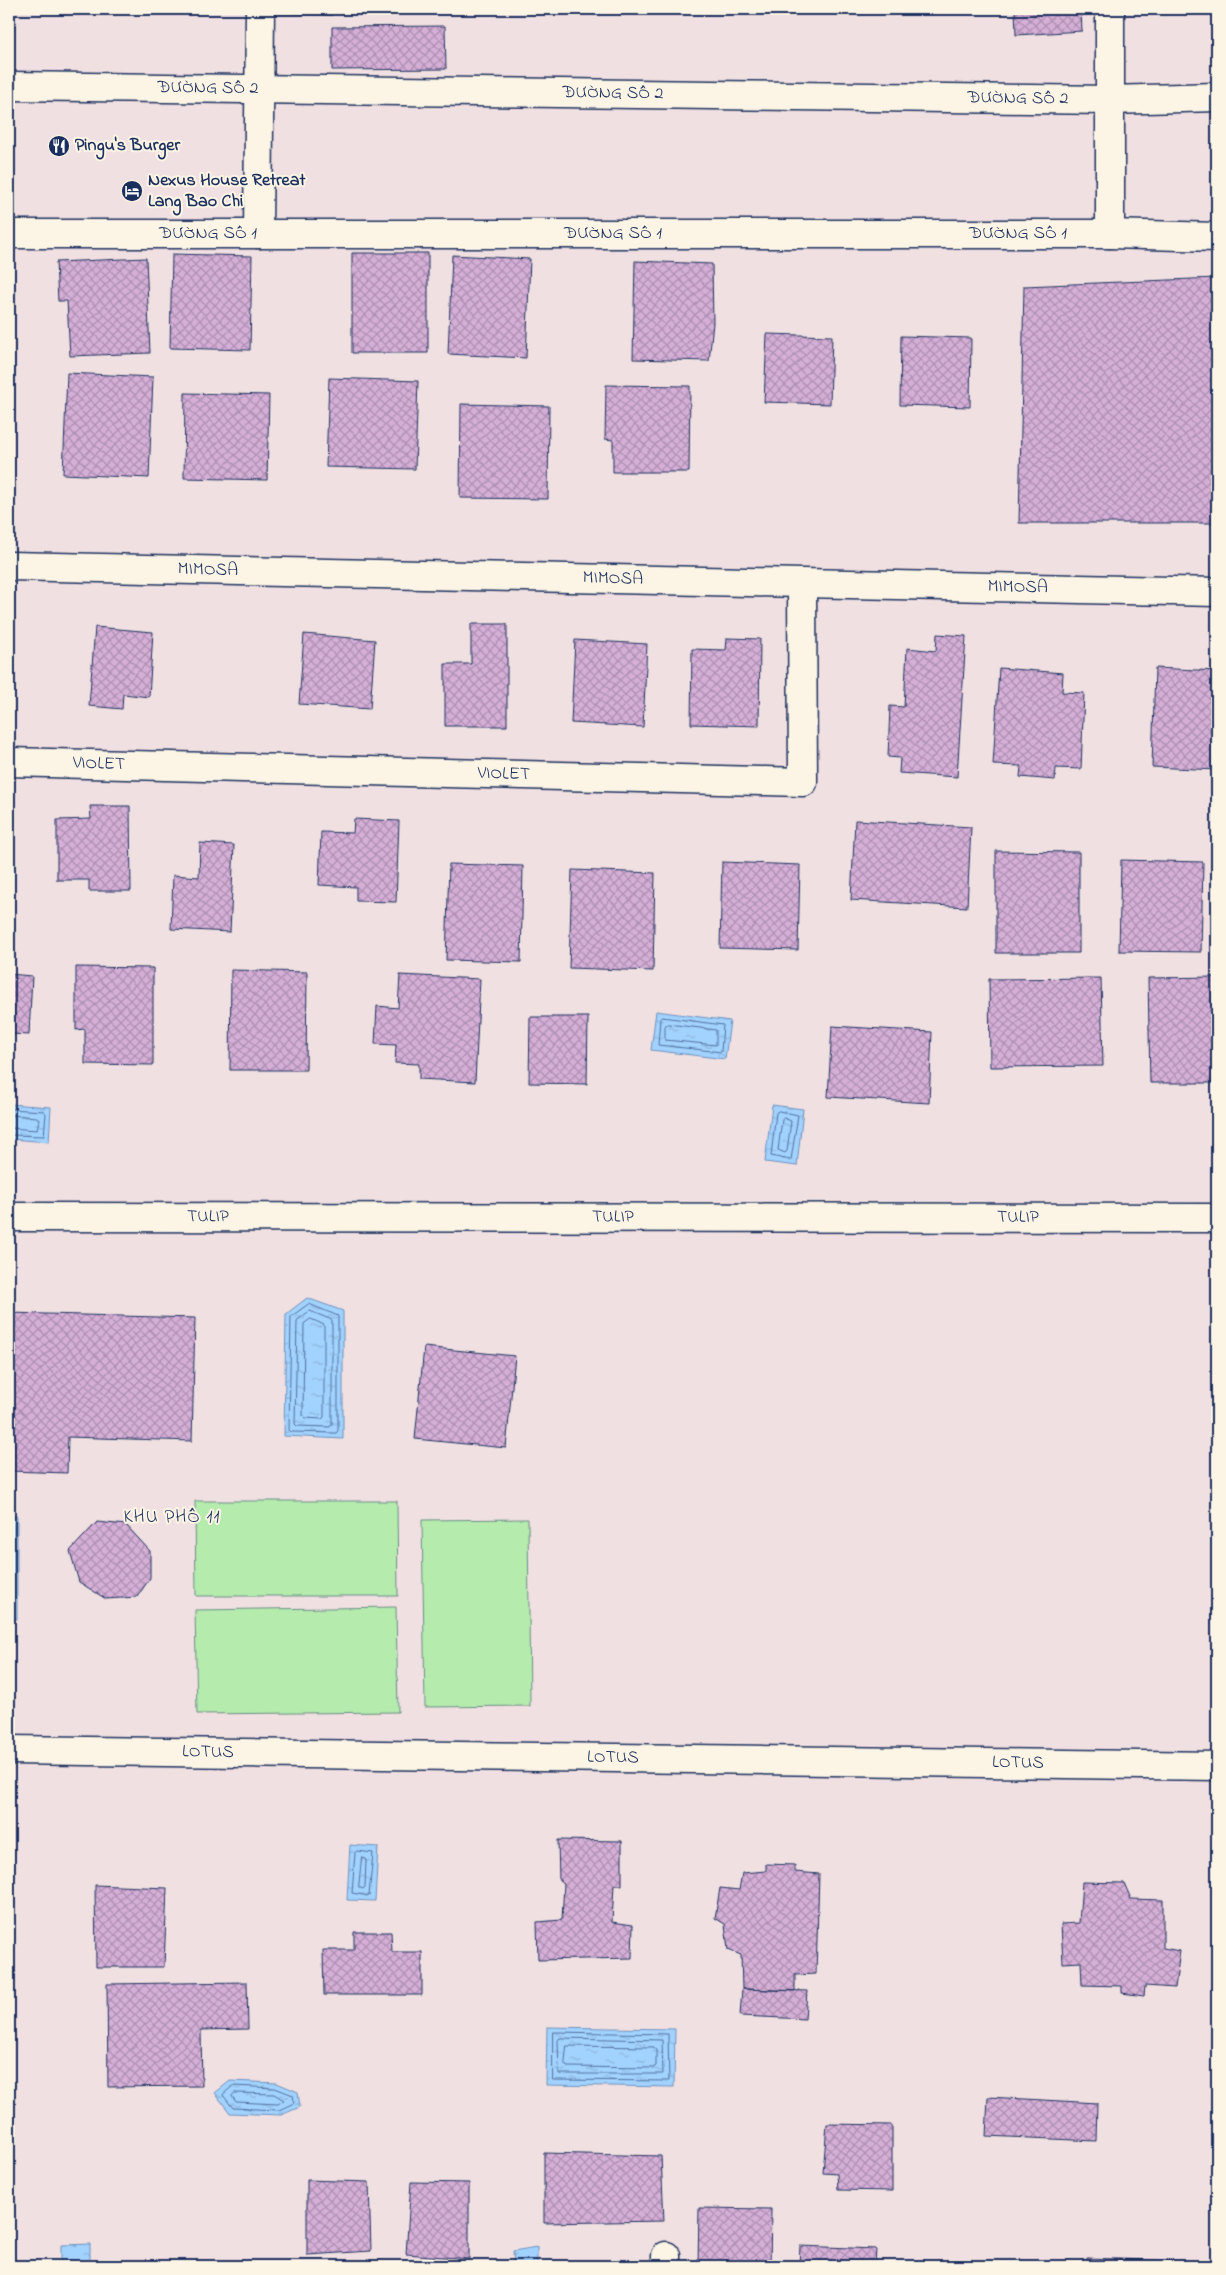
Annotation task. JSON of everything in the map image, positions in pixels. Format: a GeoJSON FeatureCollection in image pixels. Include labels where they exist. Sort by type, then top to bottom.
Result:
{"type":"FeatureCollection","features":[{"type":"Feature","properties":{"kind":"street"},"geometry":{"type":"LineString","coordinates":[[258,234],[260,9]]}},
{"type":"Feature","properties":{"kind":"street"},"geometry":{"type":"LineString","coordinates":[[1110,9],[1110,234]]}},
{"type":"Feature","properties":{"kind":"street","name":"ĐƯỜNG SỐ 2"},"geometry":{"type":"LineString","coordinates":[[9,86],[1110,100],[1217,97]]}},
{"type":"Feature","properties":{"kind":"street","name":"ĐƯỜNG SỐ 1"},"geometry":{"type":"LineString","coordinates":[[9,234],[1110,234],[1217,237]]}},
{"type":"Feature","properties":{"kind":"street","name":"MIMOSA"},"geometry":{"type":"LineString","coordinates":[[9,566],[1217,592]]}},
{"type":"Feature","properties":{"kind":"street","name":"VIOLET"},"geometry":{"type":"LineString","coordinates":[[9,762],[803,782],[802,584]]}},
{"type":"Feature","properties":{"kind":"street","name":"TULIP"},"geometry":{"type":"LineString","coordinates":[[9,1217],[1217,1218]]}},
{"type":"Feature","properties":{"kind":"street","name":"LOTUS"},"geometry":{"type":"LineString","coordinates":[[9,1750],[1217,1766]]}},
{"type":"Feature","properties":{"kind":"green space"},"geometry":{"type":"Polygon","coordinates":[[[195,1501],[397,1501],[398,1596],[196,1596],[195,1501]]]}},
{"type":"Feature","properties":{"kind":"green space"},"geometry":{"type":"Polygon","coordinates":[[[528,1519],[530,1706],[425,1707],[422,1520],[528,1519]]]}},
{"type":"Feature","properties":{"kind":"green space"},"geometry":{"type":"Polygon","coordinates":[[[396,1607],[398,1712],[197,1714],[195,1610],[396,1607]]]}},
{"type":"Feature","properties":{"kind":"water"},"geometry":{"type":"Polygon","coordinates":[[[656,1011],[730,1021],[725,1059],[651,1050],[656,1011]]]}},
{"type":"Feature","properties":{"kind":"water"},"geometry":{"type":"Polygon","coordinates":[[[9,1104],[51,1107],[49,1142],[9,1139],[9,1104]]]}},
{"type":"Feature","properties":{"kind":"water"},"geometry":{"type":"Polygon","coordinates":[[[772,1105],[803,1109],[797,1166],[765,1162],[772,1105]]]}},
{"type":"Feature","properties":{"kind":"water"},"geometry":{"type":"Polygon","coordinates":[[[307,1298],[343,1311],[343,1439],[284,1436],[286,1314],[307,1298]]]}},
{"type":"Feature","properties":{"kind":"water"},"geometry":{"type":"Polygon","coordinates":[[[17,1516],[17,1619],[9,1619],[9,1517],[17,1516]]]}},
{"type":"Feature","properties":{"kind":"water"},"geometry":{"type":"Polygon","coordinates":[[[350,1845],[378,1847],[375,1901],[347,1900],[350,1845]]]}},
{"type":"Feature","properties":{"kind":"water"},"geometry":{"type":"Polygon","coordinates":[[[547,2027],[675,2029],[674,2087],[546,2085],[547,2027]]]}},
{"type":"Feature","properties":{"kind":"water"},"geometry":{"type":"Polygon","coordinates":[[[230,2081],[277,2083],[298,2092],[300,2107],[281,2115],[230,2113],[215,2093],[230,2081]]]}},
{"type":"Feature","properties":{"kind":"water"},"geometry":{"type":"Polygon","coordinates":[[[90,2244],[90,2266],[61,2266],[61,2245],[90,2244]]]}},
{"type":"Feature","properties":{"kind":"water"},"geometry":{"type":"Polygon","coordinates":[[[537,2247],[537,2266],[514,2266],[513,2251],[537,2247]]]}},
{"type":"Feature","properties":{"kind":"building"},"geometry":{"type":"Polygon","coordinates":[[[277,9],[332,9],[332,15],[277,13],[277,9]]]}},
{"type":"Feature","properties":{"kind":"building"},"geometry":{"type":"Polygon","coordinates":[[[1015,9],[1081,9],[1082,31],[1016,35],[1015,9]]]}},
{"type":"Feature","properties":{"kind":"building"},"geometry":{"type":"Polygon","coordinates":[[[445,26],[446,69],[332,70],[332,27],[445,26]]]}},
{"type":"Feature","properties":{"kind":"building"},"geometry":{"type":"Polygon","coordinates":[[[352,253],[428,253],[428,353],[352,353],[352,253]]]}},
{"type":"Feature","properties":{"kind":"building"},"geometry":{"type":"Polygon","coordinates":[[[172,254],[252,256],[250,350],[170,348],[172,254]]]}},
{"type":"Feature","properties":{"kind":"building"},"geometry":{"type":"Polygon","coordinates":[[[452,255],[530,259],[526,358],[448,354],[452,255]]]}},
{"type":"Feature","properties":{"kind":"building"},"geometry":{"type":"Polygon","coordinates":[[[146,258],[150,353],[70,356],[67,301],[58,301],[56,262],[146,258]]]}},
{"type":"Feature","properties":{"kind":"building"},"geometry":{"type":"Polygon","coordinates":[[[635,261],[712,264],[713,323],[709,361],[633,359],[635,261]]]}},
{"type":"Feature","properties":{"kind":"building"},"geometry":{"type":"Polygon","coordinates":[[[1217,278],[1217,523],[1019,523],[1024,286],[1217,278]]]}},
{"type":"Feature","properties":{"kind":"building"},"geometry":{"type":"Polygon","coordinates":[[[767,334],[832,336],[830,404],[764,402],[767,334]]]}},
{"type":"Feature","properties":{"kind":"building"},"geometry":{"type":"Polygon","coordinates":[[[901,336],[971,338],[970,407],[900,405],[901,336]]]}},
{"type":"Feature","properties":{"kind":"building"},"geometry":{"type":"Polygon","coordinates":[[[67,373],[153,377],[149,478],[63,474],[67,373]]]}},
{"type":"Feature","properties":{"kind":"building"},"geometry":{"type":"Polygon","coordinates":[[[329,378],[418,381],[415,469],[326,467],[329,378]]]}},
{"type":"Feature","properties":{"kind":"building"},"geometry":{"type":"Polygon","coordinates":[[[606,385],[690,386],[689,472],[613,472],[613,440],[605,439],[606,385]]]}},
{"type":"Feature","properties":{"kind":"building"},"geometry":{"type":"Polygon","coordinates":[[[185,393],[269,395],[267,480],[184,478],[185,393]]]}},
{"type":"Feature","properties":{"kind":"building"},"geometry":{"type":"Polygon","coordinates":[[[461,404],[549,406],[548,499],[460,498],[461,404]]]}},
{"type":"Feature","properties":{"kind":"building"},"geometry":{"type":"Polygon","coordinates":[[[471,624],[507,624],[507,726],[445,726],[445,664],[471,664],[471,624]]]}},
{"type":"Feature","properties":{"kind":"building"},"geometry":{"type":"Polygon","coordinates":[[[95,627],[153,632],[149,697],[123,694],[122,709],[89,706],[95,627]]]}},
{"type":"Feature","properties":{"kind":"building"},"geometry":{"type":"Polygon","coordinates":[[[304,634],[375,640],[370,709],[299,704],[304,634]]]}},
{"type":"Feature","properties":{"kind":"building"},"geometry":{"type":"Polygon","coordinates":[[[937,634],[966,636],[957,777],[899,773],[900,758],[888,757],[890,706],[904,707],[907,648],[936,651],[937,634]]]}},
{"type":"Feature","properties":{"kind":"building"},"geometry":{"type":"Polygon","coordinates":[[[727,638],[760,639],[759,726],[691,724],[692,649],[726,650],[727,638]]]}},
{"type":"Feature","properties":{"kind":"building"},"geometry":{"type":"Polygon","coordinates":[[[575,640],[647,644],[643,727],[571,723],[575,640]]]}},
{"type":"Feature","properties":{"kind":"building"},"geometry":{"type":"Polygon","coordinates":[[[999,668],[1063,673],[1062,692],[1084,693],[1081,769],[1056,768],[1055,780],[1020,777],[1021,766],[993,765],[999,668]]]}},
{"type":"Feature","properties":{"kind":"building"},"geometry":{"type":"Polygon","coordinates":[[[1155,668],[1217,671],[1217,770],[1152,767],[1155,668]]]}},
{"type":"Feature","properties":{"kind":"building"},"geometry":{"type":"Polygon","coordinates":[[[90,806],[130,806],[131,891],[89,891],[89,880],[57,880],[57,820],[91,819],[90,806]]]}},
{"type":"Feature","properties":{"kind":"building"},"geometry":{"type":"Polygon","coordinates":[[[354,819],[399,821],[396,902],[356,901],[356,887],[319,885],[321,832],[353,833],[354,819]]]}},
{"type":"Feature","properties":{"kind":"building"},"geometry":{"type":"Polygon","coordinates":[[[855,820],[971,827],[967,907],[851,900],[855,820]]]}},
{"type":"Feature","properties":{"kind":"building"},"geometry":{"type":"Polygon","coordinates":[[[200,843],[234,845],[230,932],[171,929],[173,875],[199,877],[200,843]]]}},
{"type":"Feature","properties":{"kind":"building"},"geometry":{"type":"Polygon","coordinates":[[[996,851],[1079,852],[1079,953],[996,953],[996,851]]]}},
{"type":"Feature","properties":{"kind":"building"},"geometry":{"type":"Polygon","coordinates":[[[1121,860],[1203,862],[1201,952],[1119,951],[1121,860]]]}},
{"type":"Feature","properties":{"kind":"building"},"geometry":{"type":"Polygon","coordinates":[[[722,862],[800,865],[798,950],[720,948],[722,862]]]}},
{"type":"Feature","properties":{"kind":"building"},"geometry":{"type":"Polygon","coordinates":[[[449,864],[523,866],[521,962],[446,960],[449,864]]]}},
{"type":"Feature","properties":{"kind":"building"},"geometry":{"type":"Polygon","coordinates":[[[572,870],[655,873],[653,971],[569,968],[572,870]]]}},
{"type":"Feature","properties":{"kind":"building"},"geometry":{"type":"Polygon","coordinates":[[[76,967],[153,968],[153,1065],[85,1064],[85,1029],[76,1030],[76,967]]]}},
{"type":"Feature","properties":{"kind":"building"},"geometry":{"type":"Polygon","coordinates":[[[231,970],[307,972],[306,1070],[230,1070],[231,970]]]}},
{"type":"Feature","properties":{"kind":"building"},"geometry":{"type":"Polygon","coordinates":[[[9,974],[32,976],[29,1035],[9,1034],[9,974]]]}},
{"type":"Feature","properties":{"kind":"building"},"geometry":{"type":"Polygon","coordinates":[[[400,975],[480,979],[475,1082],[419,1079],[419,1064],[395,1063],[396,1045],[375,1044],[377,1006],[398,1008],[400,975]]]}},
{"type":"Feature","properties":{"kind":"building"},"geometry":{"type":"Polygon","coordinates":[[[1217,977],[1217,1083],[1150,1083],[1148,978],[1217,977]]]}},
{"type":"Feature","properties":{"kind":"building"},"geometry":{"type":"Polygon","coordinates":[[[1101,978],[1103,1066],[990,1067],[989,979],[1101,978]]]}},
{"type":"Feature","properties":{"kind":"building"},"geometry":{"type":"Polygon","coordinates":[[[530,1017],[588,1017],[587,1084],[529,1083],[530,1017]]]}},
{"type":"Feature","properties":{"kind":"building"},"geometry":{"type":"Polygon","coordinates":[[[832,1026],[932,1032],[929,1103],[828,1097],[832,1026]]]}},
{"type":"Feature","properties":{"kind":"building"},"geometry":{"type":"Polygon","coordinates":[[[9,1313],[195,1318],[192,1441],[68,1437],[67,1473],[9,1471],[9,1313]]]}},
{"type":"Feature","properties":{"kind":"building"},"geometry":{"type":"Polygon","coordinates":[[[424,1347],[515,1356],[506,1448],[415,1439],[424,1347]]]}},
{"type":"Feature","properties":{"kind":"building"},"geometry":{"type":"Polygon","coordinates":[[[97,1522],[126,1525],[150,1551],[150,1578],[137,1597],[106,1599],[79,1582],[70,1551],[97,1522]]]}},
{"type":"Feature","properties":{"kind":"building"},"geometry":{"type":"Polygon","coordinates":[[[558,1840],[622,1841],[622,1885],[614,1885],[612,1922],[633,1925],[632,1958],[538,1960],[537,1922],[562,1920],[564,1883],[559,1880],[558,1840]]]}},
{"type":"Feature","properties":{"kind":"building"},"geometry":{"type":"Polygon","coordinates":[[[766,1864],[795,1865],[795,1872],[819,1874],[816,1974],[795,1975],[795,1991],[742,1989],[741,1955],[728,1950],[725,1924],[715,1918],[720,1888],[739,1890],[742,1873],[766,1871],[766,1864]]]}},
{"type":"Feature","properties":{"kind":"building"},"geometry":{"type":"Polygon","coordinates":[[[1082,1882],[1124,1883],[1131,1899],[1163,1900],[1163,1948],[1180,1951],[1175,1988],[1145,1986],[1144,1996],[1122,1993],[1122,1986],[1082,1985],[1081,1962],[1063,1963],[1061,1924],[1079,1923],[1082,1882]]]}},
{"type":"Feature","properties":{"kind":"building"},"geometry":{"type":"Polygon","coordinates":[[[95,1885],[167,1888],[164,1967],[96,1967],[95,1885]]]}},
{"type":"Feature","properties":{"kind":"building"},"geometry":{"type":"Polygon","coordinates":[[[354,1932],[391,1932],[392,1952],[422,1952],[422,1995],[324,1995],[323,1950],[354,1950],[354,1932]]]}},
{"type":"Feature","properties":{"kind":"building"},"geometry":{"type":"Polygon","coordinates":[[[247,1982],[248,2029],[201,2030],[202,2086],[108,2087],[107,1984],[247,1982]]]}},
{"type":"Feature","properties":{"kind":"building"},"geometry":{"type":"Polygon","coordinates":[[[742,1989],[807,1991],[805,2019],[740,2016],[742,1989]]]}},
{"type":"Feature","properties":{"kind":"building"},"geometry":{"type":"Polygon","coordinates":[[[988,2097],[1097,2103],[1096,2141],[986,2136],[988,2097]]]}},
{"type":"Feature","properties":{"kind":"building"},"geometry":{"type":"Polygon","coordinates":[[[827,2124],[892,2125],[892,2191],[838,2190],[837,2174],[823,2173],[827,2124]]]}},
{"type":"Feature","properties":{"kind":"building"},"geometry":{"type":"Polygon","coordinates":[[[544,2153],[661,2156],[664,2221],[544,2223],[544,2153]]]}},
{"type":"Feature","properties":{"kind":"building"},"geometry":{"type":"Polygon","coordinates":[[[307,2180],[369,2182],[371,2251],[307,2255],[307,2180]]]}},
{"type":"Feature","properties":{"kind":"building"},"geometry":{"type":"Polygon","coordinates":[[[411,2182],[469,2183],[469,2259],[406,2254],[411,2182]]]}},
{"type":"Feature","properties":{"kind":"building"},"geometry":{"type":"Polygon","coordinates":[[[699,2208],[771,2209],[770,2266],[698,2266],[699,2208]]]}},
{"type":"Feature","properties":{"kind":"building"},"geometry":{"type":"Polygon","coordinates":[[[800,2246],[876,2249],[875,2266],[799,2266],[800,2246]]]}},
{"type":"Feature","properties":{"kind":"building"},"geometry":{"type":"Polygon","coordinates":[[[1087,2258],[1206,2262],[1206,2266],[1086,2266],[1087,2258]]]}},
{"type":"Feature","properties":{"kind":"place","name":"Pingu's Burger"},"geometry":{"type":"Point","coordinates":[59,146]}},
{"type":"Feature","properties":{"kind":"place","name":"Nexus House Retreat Lang Bao Chi"},"geometry":{"type":"Point","coordinates":[132,191]}},
{"type":"Feature","properties":{"kind":"district","name":"KHU PHỐ 11"},"geometry":{"type":"Point","coordinates":[172,1517]}}]}
